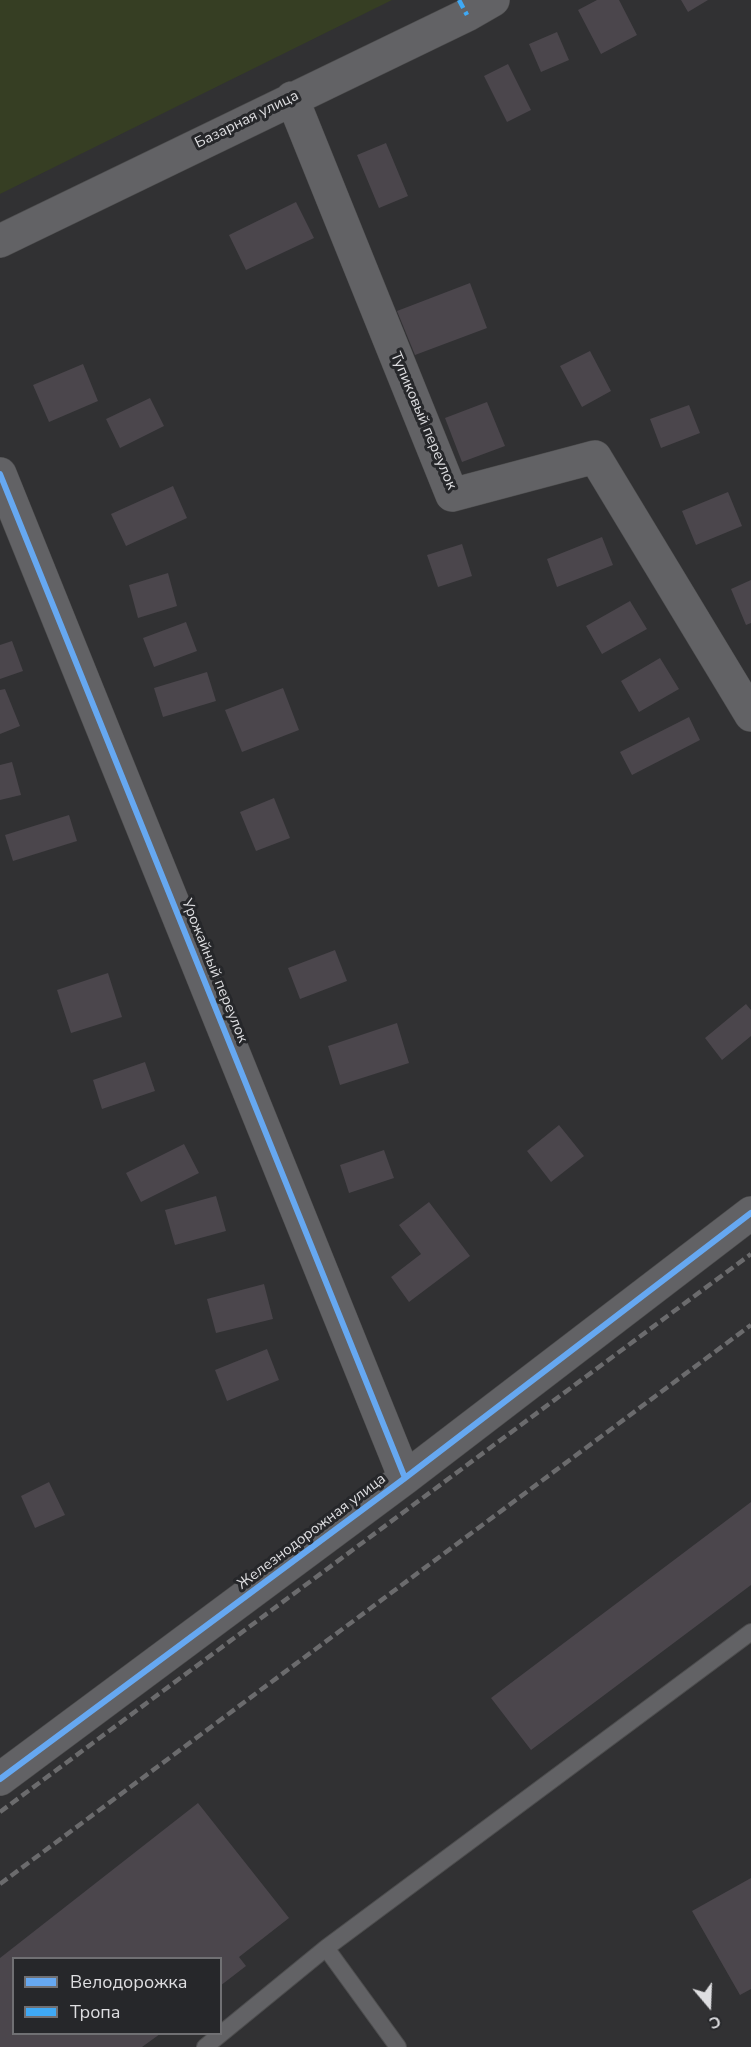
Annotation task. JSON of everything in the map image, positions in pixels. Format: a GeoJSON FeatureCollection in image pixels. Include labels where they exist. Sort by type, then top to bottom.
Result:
{"type":"FeatureCollection","features":[{"type":"Feature","properties":{"kind":"street","name":"Базарная улица"},"geometry":{"type":"LineString","coordinates":[[0,241],[494,0]]}},
{"type":"Feature","properties":{"kind":"street","name":"Тупиковый переулок"},"geometry":{"type":"LineString","coordinates":[[291,98],[452,495],[595,457],[751,715]]}},
{"type":"Feature","properties":{"kind":"street","name":"Урожайный переулок"},"geometry":{"type":"LineString","coordinates":[[0,474],[405,1478]]}},
{"type":"Feature","properties":{"kind":"street","name":"Железнодорожная улица"},"geometry":{"type":"LineString","coordinates":[[0,1779],[405,1478],[751,1213]]}},
{"type":"Feature","properties":{"kind":"lane"},"geometry":{"type":"LineString","coordinates":[[222,2033],[326,1948],[751,1632]]}},
{"type":"Feature","properties":{"kind":"lane"},"geometry":{"type":"LineString","coordinates":[[326,1948],[398,2047]]}},
{"type":"Feature","properties":{"kind":"lane"},"geometry":{"type":"LineString","coordinates":[[205,2047],[220,2035]]}},
{"type":"Feature","properties":{"kind":"green space"},"geometry":{"type":"Polygon","coordinates":[[[0,0],[392,0],[0,194],[0,0]]]}},
{"type":"Feature","properties":{"kind":"building"},"geometry":{"type":"Polygon","coordinates":[[[597,0],[619,0],[637,35],[601,54],[578,10],[597,0]]]}},
{"type":"Feature","properties":{"kind":"building"},"geometry":{"type":"Polygon","coordinates":[[[681,0],[708,0],[688,12],[681,0]]]}},
{"type":"Feature","properties":{"kind":"building"},"geometry":{"type":"Polygon","coordinates":[[[557,32],[569,60],[541,72],[529,44],[557,32]]]}},
{"type":"Feature","properties":{"kind":"building"},"geometry":{"type":"Polygon","coordinates":[[[508,64],[531,110],[507,122],[484,76],[508,64]]]}},
{"type":"Feature","properties":{"kind":"building"},"geometry":{"type":"Polygon","coordinates":[[[386,143],[408,196],[379,208],[357,155],[386,143]]]}},
{"type":"Feature","properties":{"kind":"building"},"geometry":{"type":"Polygon","coordinates":[[[296,202],[314,238],[246,270],[229,235],[296,202]]]}},
{"type":"Feature","properties":{"kind":"building"},"geometry":{"type":"Polygon","coordinates":[[[470,283],[487,328],[415,355],[397,311],[470,283]]]}},
{"type":"Feature","properties":{"kind":"building"},"geometry":{"type":"Polygon","coordinates":[[[590,351],[611,391],[582,407],[560,366],[590,351]]]}},
{"type":"Feature","properties":{"kind":"building"},"geometry":{"type":"Polygon","coordinates":[[[83,364],[98,401],[49,422],[33,385],[83,364]]]}},
{"type":"Feature","properties":{"kind":"building"},"geometry":{"type":"Polygon","coordinates":[[[150,398],[164,426],[120,448],[106,419],[150,398]]]}},
{"type":"Feature","properties":{"kind":"building"},"geometry":{"type":"Polygon","coordinates":[[[487,402],[505,446],[462,462],[445,418],[487,402]]]}},
{"type":"Feature","properties":{"kind":"building"},"geometry":{"type":"Polygon","coordinates":[[[689,405],[700,433],[661,448],[650,419],[689,405]]]}},
{"type":"Feature","properties":{"kind":"building"},"geometry":{"type":"Polygon","coordinates":[[[173,486],[187,518],[126,546],[111,514],[173,486]]]}},
{"type":"Feature","properties":{"kind":"building"},"geometry":{"type":"Polygon","coordinates":[[[728,492],[742,526],[696,545],[682,511],[728,492]]]}},
{"type":"Feature","properties":{"kind":"building"},"geometry":{"type":"Polygon","coordinates":[[[602,537],[613,565],[557,587],[547,559],[602,537]]]}},
{"type":"Feature","properties":{"kind":"building"},"geometry":{"type":"Polygon","coordinates":[[[462,544],[472,576],[438,587],[427,555],[462,544]]]}},
{"type":"Feature","properties":{"kind":"building"},"geometry":{"type":"Polygon","coordinates":[[[168,573],[177,606],[138,618],[129,585],[168,573]]]}},
{"type":"Feature","properties":{"kind":"building"},"geometry":{"type":"Polygon","coordinates":[[[751,580],[751,623],[746,625],[731,589],[751,580]]]}},
{"type":"Feature","properties":{"kind":"building"},"geometry":{"type":"Polygon","coordinates":[[[630,601],[647,629],[602,654],[586,626],[630,601]]]}},
{"type":"Feature","properties":{"kind":"building"},"geometry":{"type":"Polygon","coordinates":[[[186,622],[197,651],[154,667],[143,638],[186,622]]]}},
{"type":"Feature","properties":{"kind":"building"},"geometry":{"type":"Polygon","coordinates":[[[12,641],[23,671],[0,679],[0,645],[12,641]]]}},
{"type":"Feature","properties":{"kind":"building"},"geometry":{"type":"Polygon","coordinates":[[[660,658],[679,689],[639,712],[621,681],[660,658]]]}},
{"type":"Feature","properties":{"kind":"building"},"geometry":{"type":"Polygon","coordinates":[[[207,672],[216,701],[163,717],[154,688],[207,672]]]}},
{"type":"Feature","properties":{"kind":"building"},"geometry":{"type":"Polygon","coordinates":[[[283,688],[299,730],[242,752],[225,710],[283,688]]]}},
{"type":"Feature","properties":{"kind":"building"},"geometry":{"type":"Polygon","coordinates":[[[5,689],[20,726],[0,734],[0,690],[5,689]]]}},
{"type":"Feature","properties":{"kind":"building"},"geometry":{"type":"Polygon","coordinates":[[[689,717],[700,740],[632,775],[620,752],[689,717]]]}},
{"type":"Feature","properties":{"kind":"building"},"geometry":{"type":"Polygon","coordinates":[[[12,762],[21,795],[0,800],[0,765],[12,762]]]}},
{"type":"Feature","properties":{"kind":"building"},"geometry":{"type":"Polygon","coordinates":[[[274,798],[290,838],[256,851],[240,812],[274,798]]]}},
{"type":"Feature","properties":{"kind":"building"},"geometry":{"type":"Polygon","coordinates":[[[69,815],[77,841],[13,861],[5,835],[69,815]]]}},
{"type":"Feature","properties":{"kind":"building"},"geometry":{"type":"Polygon","coordinates":[[[335,950],[347,981],[300,999],[288,968],[335,950]]]}},
{"type":"Feature","properties":{"kind":"building"},"geometry":{"type":"Polygon","coordinates":[[[108,973],[122,1017],[71,1033],[57,990],[108,973]]]}},
{"type":"Feature","properties":{"kind":"building"},"geometry":{"type":"Polygon","coordinates":[[[746,1004],[751,1010],[751,1036],[722,1060],[705,1038],[746,1004]]]}},
{"type":"Feature","properties":{"kind":"building"},"geometry":{"type":"Polygon","coordinates":[[[397,1023],[409,1063],[340,1085],[328,1046],[397,1023]]]}},
{"type":"Feature","properties":{"kind":"building"},"geometry":{"type":"Polygon","coordinates":[[[145,1062],[155,1091],[102,1109],[93,1080],[145,1062]]]}},
{"type":"Feature","properties":{"kind":"building"},"geometry":{"type":"Polygon","coordinates":[[[559,1125],[584,1156],[551,1182],[527,1151],[559,1125]]]}},
{"type":"Feature","properties":{"kind":"building"},"geometry":{"type":"Polygon","coordinates":[[[184,1144],[199,1173],[141,1202],[126,1173],[184,1144]]]}},
{"type":"Feature","properties":{"kind":"building"},"geometry":{"type":"Polygon","coordinates":[[[384,1150],[394,1178],[349,1193],[340,1165],[384,1150]]]}},
{"type":"Feature","properties":{"kind":"building"},"geometry":{"type":"Polygon","coordinates":[[[216,1196],[226,1231],[175,1245],[165,1210],[216,1196]]]}},
{"type":"Feature","properties":{"kind":"building"},"geometry":{"type":"Polygon","coordinates":[[[429,1202],[470,1256],[409,1302],[391,1277],[421,1254],[399,1225],[429,1202]]]}},
{"type":"Feature","properties":{"kind":"building"},"geometry":{"type":"Polygon","coordinates":[[[264,1284],[273,1319],[216,1333],[207,1299],[264,1284]]]}},
{"type":"Feature","properties":{"kind":"building"},"geometry":{"type":"Polygon","coordinates":[[[267,1349],[279,1380],[227,1401],[215,1370],[267,1349]]]}},
{"type":"Feature","properties":{"kind":"building"},"geometry":{"type":"Polygon","coordinates":[[[49,1482],[65,1515],[35,1528],[21,1496],[49,1482]]]}},
{"type":"Feature","properties":{"kind":"building"},"geometry":{"type":"Polygon","coordinates":[[[751,1502],[751,1585],[531,1750],[491,1698],[751,1502]]]}},
{"type":"Feature","properties":{"kind":"building"},"geometry":{"type":"Polygon","coordinates":[[[198,1803],[289,1918],[239,1957],[246,1966],[222,1984],[222,1957],[12,1957],[12,2035],[159,2035],[142,2047],[0,2047],[0,1958],[198,1803]]]}},
{"type":"Feature","properties":{"kind":"building"},"geometry":{"type":"Polygon","coordinates":[[[751,1878],[751,1989],[740,1995],[692,1911],[751,1878]]]}},
{"type":"Feature","properties":{"kind":"railway"},"geometry":{"type":"LineString","coordinates":[[0,1812],[751,1254]]}},
{"type":"Feature","properties":{"kind":"railway"},"geometry":{"type":"LineString","coordinates":[[0,1884],[751,1325]]}},
{"type":"Feature","properties":{"kind":"marked path"},"geometry":{"type":"LineString","coordinates":[[459,0],[467,15]]}},
{"type":"Feature","properties":{"kind":"cycle path"},"geometry":{"type":"LineString","coordinates":[[0,474],[405,1478]]}},
{"type":"Feature","properties":{"kind":"cycle path"},"geometry":{"type":"LineString","coordinates":[[0,1779],[405,1478],[751,1213]]}}]}
